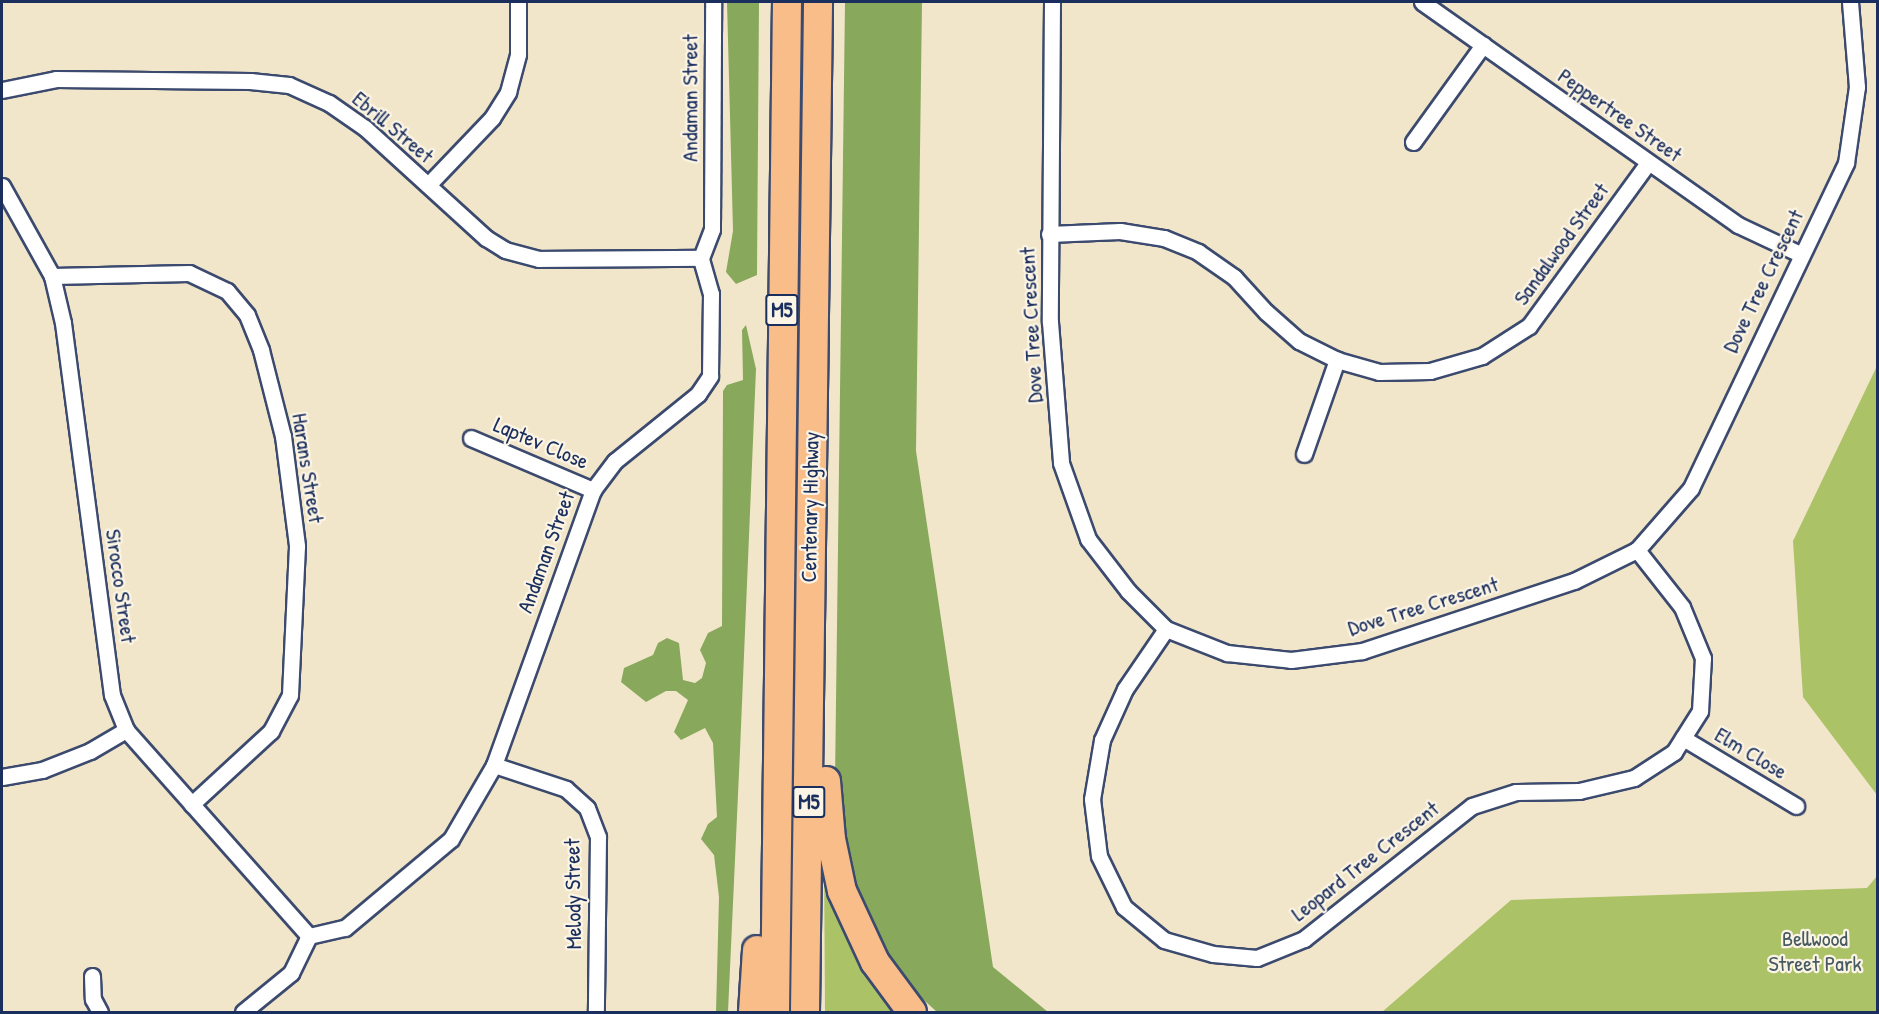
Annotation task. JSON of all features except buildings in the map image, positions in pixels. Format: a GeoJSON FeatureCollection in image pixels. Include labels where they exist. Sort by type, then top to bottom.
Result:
{"type":"FeatureCollection","features":[{"type":"Feature","properties":{"kind":"highway","name":"Centenary Highway"},"geometry":{"type":"LineString","coordinates":[[775,1012],[787,2]]}},
{"type":"Feature","properties":{"kind":"highway","name":"Centenary Highway"},"geometry":{"type":"LineString","coordinates":[[806,1012],[808,592],[818,2]]}},
{"type":"Feature","properties":{"kind":"highway"},"geometry":{"type":"LineString","coordinates":[[808,592],[824,616],[826,780],[835,863],[861,937],[888,983],[912,1012]]}},
{"type":"Feature","properties":{"kind":"highway"},"geometry":{"type":"LineString","coordinates":[[753,1012],[762,813],[777,794]]}},
{"type":"Feature","properties":{"kind":"street"},"geometry":{"type":"LineString","coordinates":[[428,185],[492,118],[508,92],[518,54],[518,2]]}},
{"type":"Feature","properties":{"kind":"street","name":"Andaman Street"},"geometry":{"type":"LineString","coordinates":[[309,936],[345,928],[452,839],[494,765],[593,489],[615,461],[698,394],[710,376],[711,294],[701,258],[712,230],[713,2]]}},
{"type":"Feature","properties":{"kind":"street","name":"Dove Tree Crescent"},"geometry":{"type":"LineString","coordinates":[[1052,2],[1050,322],[1061,463],[1088,539],[1128,591],[1166,629],[1227,653],[1291,660],[1362,651],[1574,581],[1637,550],[1691,488],[1800,254],[1846,163],[1857,87],[1850,2]]}},
{"type":"Feature","properties":{"kind":"street","name":"Peppertree Street"},"geometry":{"type":"LineString","coordinates":[[1422,2],[1648,164],[1738,225],[1800,254]]}},
{"type":"Feature","properties":{"kind":"street"},"geometry":{"type":"LineString","coordinates":[[1413,142],[1483,45]]}},
{"type":"Feature","properties":{"kind":"street","name":"Ebrill Street"},"geometry":{"type":"LineString","coordinates":[[2,90],[56,79],[250,81],[290,85],[329,103],[365,128],[486,238],[520,256],[701,258]]}},
{"type":"Feature","properties":{"kind":"street","name":"Sandalwood Street"},"geometry":{"type":"LineString","coordinates":[[1049,234],[1120,231],[1164,238],[1198,252],[1234,277],[1266,312],[1299,341],[1337,360],[1379,372],[1430,371],[1482,356],[1529,326],[1648,164]]}},
{"type":"Feature","properties":{"kind":"street","name":"Sirocco Street"},"geometry":{"type":"LineString","coordinates":[[2,186],[52,276],[63,323],[112,695],[126,730],[309,936]]}},
{"type":"Feature","properties":{"kind":"street","name":"Harans Street"},"geometry":{"type":"LineString","coordinates":[[52,276],[189,273],[227,291],[247,315],[261,350],[283,436],[297,546],[290,695],[271,731],[192,804]]}},
{"type":"Feature","properties":{"kind":"street"},"geometry":{"type":"LineString","coordinates":[[1304,454],[1337,360]]}},
{"type":"Feature","properties":{"kind":"street","name":"Laptev Close"},"geometry":{"type":"LineString","coordinates":[[471,438],[593,489]]}},
{"type":"Feature","properties":{"kind":"street","name":"Leopard Tree Crescent"},"geometry":{"type":"LineString","coordinates":[[1166,629],[1125,689],[1102,740],[1092,799],[1099,856],[1124,907],[1164,940],[1212,954],[1257,958],[1304,939],[1472,806],[1516,792],[1579,791],[1634,778],[1674,752],[1700,711],[1702,658],[1682,608],[1637,550]]}},
{"type":"Feature","properties":{"kind":"street"},"geometry":{"type":"LineString","coordinates":[[2,777],[42,770],[90,751],[126,730]]}},
{"type":"Feature","properties":{"kind":"street","name":"Elm Close"},"geometry":{"type":"LineString","coordinates":[[1683,738],[1796,806]]}},
{"type":"Feature","properties":{"kind":"street","name":"Melody Street"},"geometry":{"type":"LineString","coordinates":[[494,765],[566,789],[587,808],[598,837],[596,1012]]}},
{"type":"Feature","properties":{"kind":"street"},"geometry":{"type":"LineString","coordinates":[[243,1012],[291,973],[309,936]]}},
{"type":"Feature","properties":{"kind":"street"},"geometry":{"type":"LineString","coordinates":[[92,976],[93,999],[100,1012]]}},
{"type":"Feature","properties":{"kind":"green space"},"geometry":{"type":"Polygon","coordinates":[[[727,2],[759,2],[757,275],[736,284],[726,272],[733,231],[727,2]]]}},
{"type":"Feature","properties":{"kind":"green space"},"geometry":{"type":"Polygon","coordinates":[[[845,2],[922,2],[916,451],[993,967],[1048,1012],[937,1012],[892,971],[857,907],[835,781],[845,2]]]}},
{"type":"Feature","properties":{"kind":"green space"},"geometry":{"type":"Polygon","coordinates":[[[746,325],[756,369],[740,751],[728,1012],[716,1012],[719,897],[714,855],[701,839],[708,824],[717,817],[713,743],[705,728],[681,740],[674,732],[688,700],[676,691],[666,691],[646,702],[621,682],[624,668],[653,655],[658,643],[667,638],[679,643],[683,680],[695,683],[702,678],[706,663],[700,650],[708,633],[722,626],[723,391],[727,385],[743,380],[742,330],[746,325]]]}},
{"type":"Feature","properties":{"kind":"green space"},"geometry":{"type":"Polygon","coordinates":[[[1877,366],[1878,795],[1803,697],[1793,541],[1877,366]]]}},
{"type":"Feature","properties":{"kind":"green space"},"geometry":{"type":"Polygon","coordinates":[[[824,858],[897,1012],[825,1012],[824,858]]]}},
{"type":"Feature","properties":{"kind":"green space","name":"Bellwood Street Park"},"geometry":{"type":"Polygon","coordinates":[[[1877,876],[1877,1011],[1382,1012],[1511,900],[1867,888],[1877,876]]]}}]}
